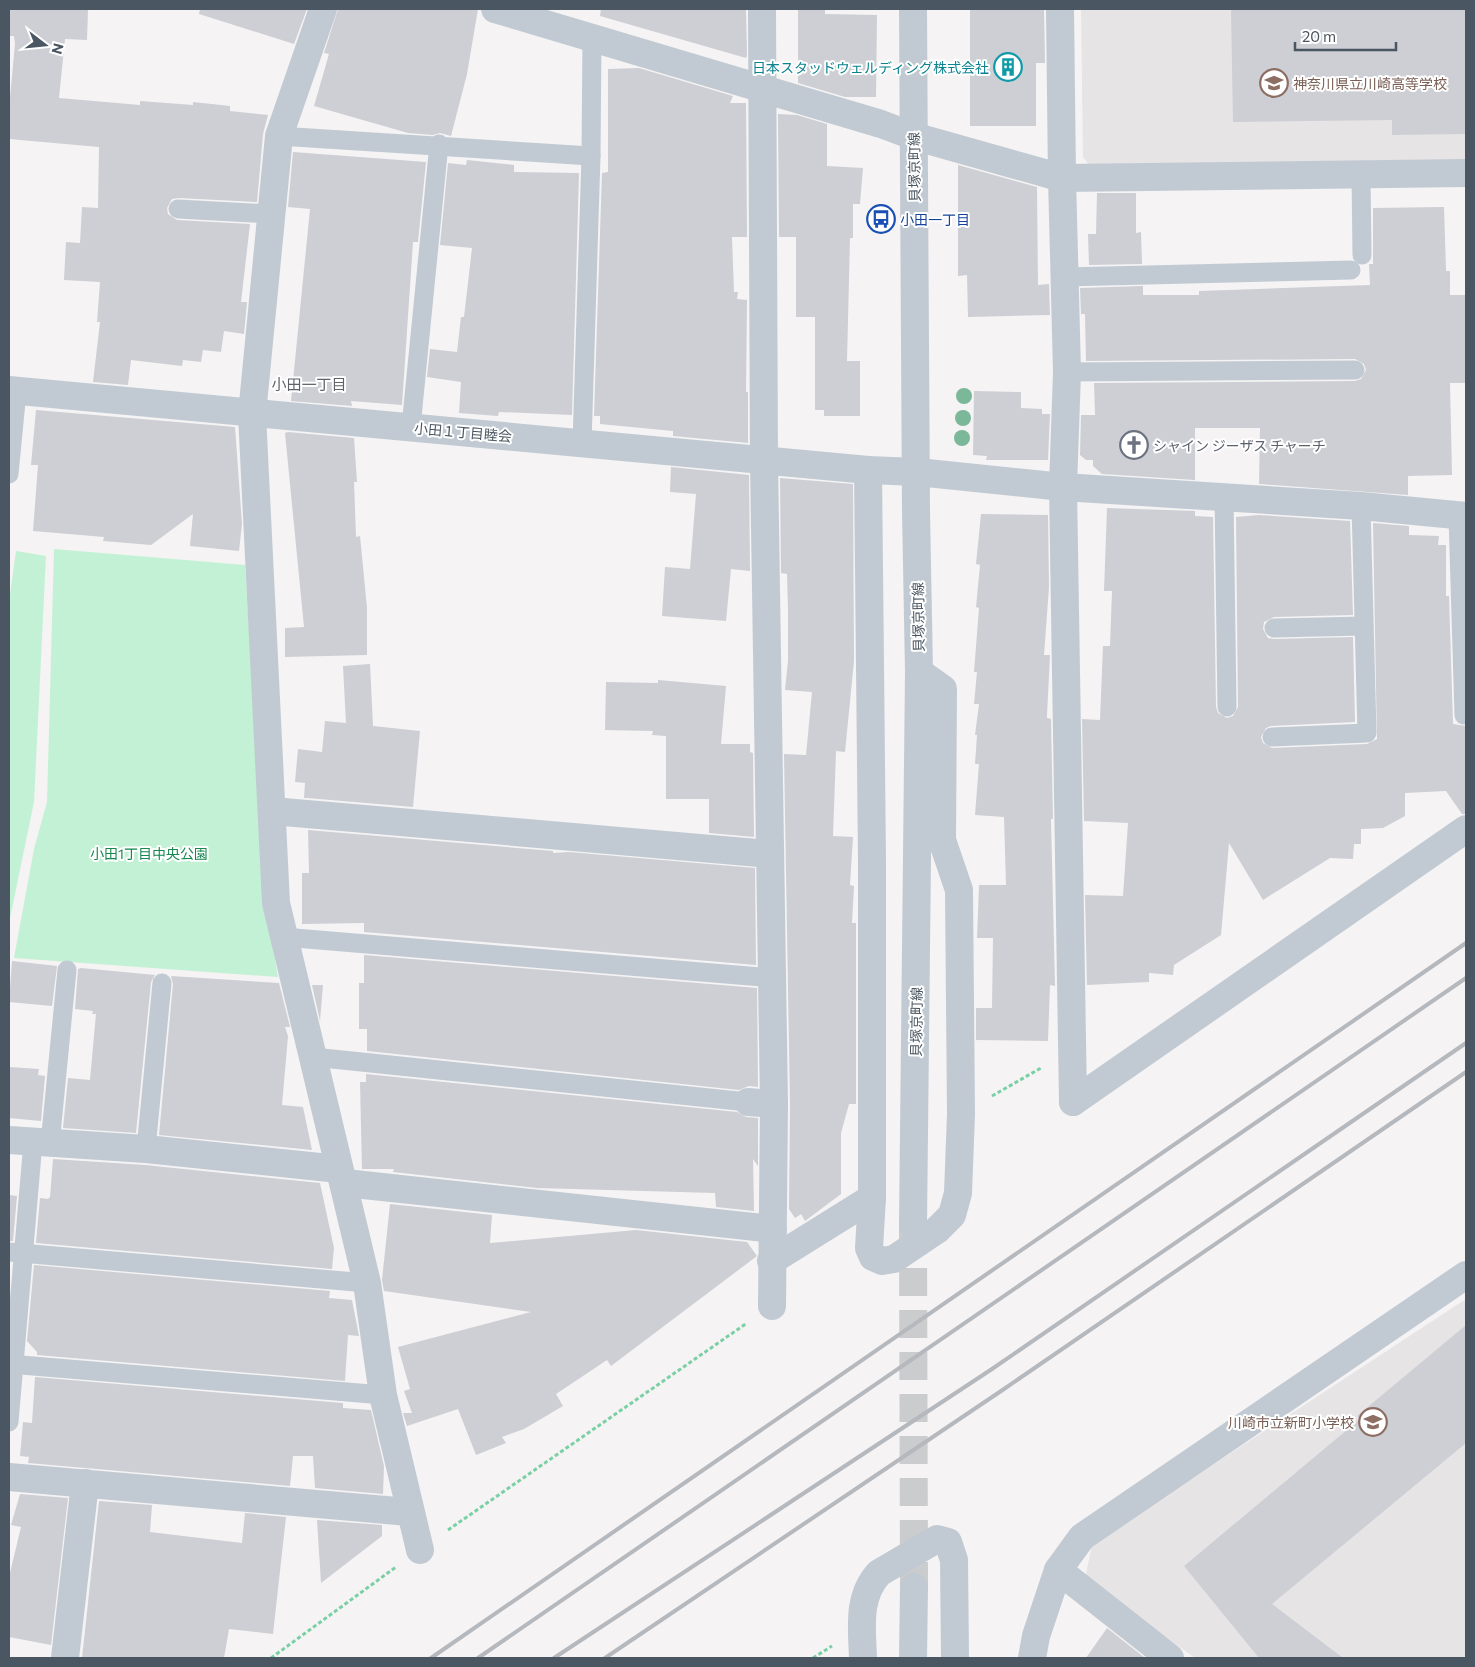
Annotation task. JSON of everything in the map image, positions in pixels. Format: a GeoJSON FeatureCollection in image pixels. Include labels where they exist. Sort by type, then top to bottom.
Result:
{"type":"FeatureCollection","features":[{"type":"Feature","properties":{"kind":"street"},"geometry":{"type":"LineString","coordinates":[[323,9],[279,136],[252,414],[276,903],[367,1283],[383,1395],[409,1512],[420,1550]]}},
{"type":"Feature","properties":{"kind":"street"},"geometry":{"type":"LineString","coordinates":[[495,9],[881,124],[913,136],[1062,178],[1466,173]]}},
{"type":"Feature","properties":{"kind":"street"},"geometry":{"type":"LineString","coordinates":[[762,9],[764,460],[772,978],[761,1103],[773,1229],[772,1306]]}},
{"type":"Feature","properties":{"kind":"street","name":"貝塚京町線"},"geometry":{"type":"LineString","coordinates":[[913,9],[920,672],[913,1225]]}},
{"type":"Feature","properties":{"kind":"street"},"geometry":{"type":"LineString","coordinates":[[1060,9],[1067,372],[1063,487],[1073,1102],[1466,829]]}},
{"type":"Feature","properties":{"kind":"street","name":"小田１丁目睦会"},"geometry":{"type":"LineString","coordinates":[[13,391],[868,470],[917,472],[1063,487],[1224,496],[1462,516]]}},
{"type":"Feature","properties":{"kind":"street"},"geometry":{"type":"LineString","coordinates":[[868,470],[872,862],[872,1198],[869,1248],[873,1257],[882,1261],[894,1259],[937,1230],[952,1214],[958,1194],[961,1114],[959,890],[942,840],[943,689],[920,672]]}},
{"type":"Feature","properties":{"kind":"street"},"geometry":{"type":"LineString","coordinates":[[272,811],[770,854]]}},
{"type":"Feature","properties":{"kind":"street"},"geometry":{"type":"LineString","coordinates":[[30,1142],[146,1149],[342,1176],[773,1229]]}},
{"type":"Feature","properties":{"kind":"street"},"geometry":{"type":"LineString","coordinates":[[772,1261],[872,1198]]}},
{"type":"Feature","properties":{"kind":"street"},"geometry":{"type":"LineString","coordinates":[[1032,1658],[1036,1636],[1058,1570],[1082,1537],[1466,1275]]}},
{"type":"Feature","properties":{"kind":"street"},"geometry":{"type":"LineString","coordinates":[[9,1477],[409,1512]]}},
{"type":"Feature","properties":{"kind":"street"},"geometry":{"type":"LineString","coordinates":[[65,1658],[85,1483]]}},
{"type":"Feature","properties":{"kind":"street"},"geometry":{"type":"LineString","coordinates":[[863,1658],[863,1603],[866,1590],[872,1580],[879,1573],[937,1540],[948,1542],[954,1560],[955,1658]]}},
{"type":"Feature","properties":{"kind":"street"},"geometry":{"type":"LineString","coordinates":[[1058,1570],[1170,1658]]}},
{"type":"Feature","properties":{"kind":"street"},"geometry":{"type":"LineString","coordinates":[[914,1587],[914,1658]]}},
{"type":"Feature","properties":{"kind":"lane"},"geometry":{"type":"LineString","coordinates":[[582,444],[591,156],[592,38]]}},
{"type":"Feature","properties":{"kind":"lane"},"geometry":{"type":"LineString","coordinates":[[279,136],[439,144],[591,156]]}},
{"type":"Feature","properties":{"kind":"lane"},"geometry":{"type":"LineString","coordinates":[[411,428],[439,144]]}},
{"type":"Feature","properties":{"kind":"lane"},"geometry":{"type":"LineString","coordinates":[[1064,277],[1356,262],[1361,174]]}},
{"type":"Feature","properties":{"kind":"lane"},"geometry":{"type":"LineString","coordinates":[[178,209],[272,214]]}},
{"type":"Feature","properties":{"kind":"lane"},"geometry":{"type":"LineString","coordinates":[[1067,372],[1355,370]]}},
{"type":"Feature","properties":{"kind":"lane"},"geometry":{"type":"LineString","coordinates":[[9,474],[13,391]]}},
{"type":"Feature","properties":{"kind":"lane"},"geometry":{"type":"LineString","coordinates":[[1224,496],[1227,707]]}},
{"type":"Feature","properties":{"kind":"lane"},"geometry":{"type":"LineString","coordinates":[[1272,737],[1367,734],[1360,506]]}},
{"type":"Feature","properties":{"kind":"lane"},"geometry":{"type":"LineString","coordinates":[[1462,516],[1464,715]]}},
{"type":"Feature","properties":{"kind":"lane"},"geometry":{"type":"LineString","coordinates":[[1274,628],[1364,626]]}},
{"type":"Feature","properties":{"kind":"lane"},"geometry":{"type":"LineString","coordinates":[[283,937],[772,978]]}},
{"type":"Feature","properties":{"kind":"lane"},"geometry":{"type":"LineString","coordinates":[[9,1422],[16,1252],[30,1142],[67,970]]}},
{"type":"Feature","properties":{"kind":"lane"},"geometry":{"type":"LineString","coordinates":[[146,1149],[162,983]]}},
{"type":"Feature","properties":{"kind":"lane"},"geometry":{"type":"LineString","coordinates":[[313,1058],[761,1103]]}},
{"type":"Feature","properties":{"kind":"lane"},"geometry":{"type":"LineString","coordinates":[[16,1252],[367,1283]]}},
{"type":"Feature","properties":{"kind":"lane"},"geometry":{"type":"LineString","coordinates":[[11,1364],[383,1395]]}},
{"type":"Feature","properties":{"kind":"path"},"geometry":{"type":"LineString","coordinates":[[961,1114],[1073,1049]]}},
{"type":"Feature","properties":{"kind":"path"},"geometry":{"type":"LineString","coordinates":[[271,1658],[420,1550],[772,1306]]}},
{"type":"Feature","properties":{"kind":"shaded area","name":"神奈川県立川崎高等学校"},"geometry":{"type":"Polygon","coordinates":[[[1081,9],[1466,9],[1466,160],[1090,166],[1083,157],[1081,9]]]}},
{"type":"Feature","properties":{"kind":"shaded area","name":"川崎市立新町小学校"},"geometry":{"type":"Polygon","coordinates":[[[1466,1299],[1466,1658],[1195,1658],[1085,1579],[1092,1544],[1466,1299]]]}},
{"type":"Feature","properties":{"kind":"green space","name":"小田1丁目中央公園"},"geometry":{"type":"Polygon","coordinates":[[[54,549],[245,565],[266,910],[278,977],[14,958],[34,849],[47,802],[54,549]]]}},
{"type":"Feature","properties":{"kind":"green space"},"geometry":{"type":"Polygon","coordinates":[[[16,551],[46,556],[34,802],[9,923],[9,602],[16,551]]]}},
{"type":"Feature","properties":{"kind":"building"},"geometry":{"type":"Polygon","coordinates":[[[9,9],[88,9],[87,40],[65,39],[59,98],[140,105],[140,101],[193,105],[193,102],[230,106],[230,111],[268,115],[263,134],[257,202],[179,198],[172,199],[167,208],[168,214],[177,220],[250,224],[241,302],[247,302],[244,334],[224,331],[221,352],[203,350],[201,362],[183,360],[182,366],[131,360],[128,385],[93,382],[100,322],[97,322],[100,282],[64,280],[66,242],[80,243],[82,207],[98,208],[99,147],[9,139],[9,108],[15,44],[14,36],[9,36],[9,9]]]}},
{"type":"Feature","properties":{"kind":"building"},"geometry":{"type":"Polygon","coordinates":[[[200,9],[307,9],[294,44],[199,14],[200,9]]]}},
{"type":"Feature","properties":{"kind":"building"},"geometry":{"type":"Polygon","coordinates":[[[338,9],[478,9],[467,74],[451,136],[440,133],[433,135],[408,133],[314,106],[329,54],[324,53],[338,9]]]}},
{"type":"Feature","properties":{"kind":"building"},"geometry":{"type":"Polygon","coordinates":[[[601,9],[746,9],[747,56],[746,58],[600,16],[601,9]]]}},
{"type":"Feature","properties":{"kind":"building"},"geometry":{"type":"Polygon","coordinates":[[[798,9],[825,9],[825,14],[877,15],[876,97],[845,97],[798,83],[798,9]]]}},
{"type":"Feature","properties":{"kind":"building","name":"日本スタッドウェルディング株式会社"},"geometry":{"type":"Polygon","coordinates":[[[970,9],[1044,9],[1045,63],[1036,63],[1036,126],[970,126],[970,9]]]}},
{"type":"Feature","properties":{"kind":"building"},"geometry":{"type":"Polygon","coordinates":[[[1231,9],[1466,9],[1466,134],[1392,135],[1392,120],[1233,122],[1231,9]]]}},
{"type":"Feature","properties":{"kind":"building"},"geometry":{"type":"Polygon","coordinates":[[[639,68],[733,96],[730,103],[746,103],[747,237],[732,237],[734,292],[738,292],[737,299],[747,300],[746,392],[748,392],[748,443],[673,436],[673,431],[600,424],[600,416],[594,416],[602,173],[608,172],[608,69],[639,68]]]}},
{"type":"Feature","properties":{"kind":"building"},"geometry":{"type":"Polygon","coordinates":[[[778,114],[797,115],[827,124],[827,166],[863,168],[860,204],[853,204],[853,238],[850,238],[847,361],[860,361],[860,416],[824,416],[824,410],[815,410],[815,317],[796,317],[796,237],[779,237],[778,114]]]}},
{"type":"Feature","properties":{"kind":"building"},"geometry":{"type":"Polygon","coordinates":[[[293,152],[426,162],[418,242],[413,242],[402,405],[351,401],[352,406],[291,401],[310,209],[288,207],[293,152]]]}},
{"type":"Feature","properties":{"kind":"building"},"geometry":{"type":"Polygon","coordinates":[[[467,160],[514,165],[514,172],[579,173],[572,415],[499,412],[498,416],[459,413],[461,382],[427,377],[430,349],[457,352],[461,317],[464,317],[472,248],[440,245],[448,163],[466,165],[467,160]]]}},
{"type":"Feature","properties":{"kind":"building"},"geometry":{"type":"Polygon","coordinates":[[[958,165],[1037,187],[1038,285],[1049,284],[1050,315],[968,317],[967,275],[958,276],[958,165]]]}},
{"type":"Feature","properties":{"kind":"building"},"geometry":{"type":"Polygon","coordinates":[[[1097,193],[1136,193],[1136,233],[1141,232],[1142,264],[1089,265],[1088,234],[1096,234],[1097,193]]]}},
{"type":"Feature","properties":{"kind":"building"},"geometry":{"type":"Polygon","coordinates":[[[1444,207],[1446,271],[1450,271],[1450,295],[1466,295],[1466,383],[1450,383],[1452,475],[1408,476],[1408,495],[1259,484],[1260,428],[1195,428],[1195,480],[1102,474],[1093,466],[1093,460],[1086,460],[1080,455],[1081,415],[1095,415],[1094,383],[1355,381],[1361,379],[1366,370],[1364,364],[1355,359],[1086,361],[1085,314],[1081,314],[1080,288],[1143,286],[1143,295],[1199,295],[1199,291],[1370,285],[1369,264],[1373,264],[1373,208],[1444,207]]]}},
{"type":"Feature","properties":{"kind":"building"},"geometry":{"type":"Polygon","coordinates":[[[974,391],[1021,392],[1021,408],[1042,409],[1042,414],[1050,414],[1048,460],[986,460],[987,456],[973,455],[974,391]]]}},
{"type":"Feature","properties":{"kind":"building"},"geometry":{"type":"Polygon","coordinates":[[[36,410],[235,427],[242,524],[239,551],[190,546],[193,514],[151,545],[103,541],[104,537],[33,531],[38,465],[31,465],[36,410]]]}},
{"type":"Feature","properties":{"kind":"building"},"geometry":{"type":"Polygon","coordinates":[[[285,433],[354,438],[357,482],[354,482],[356,537],[360,536],[367,608],[367,655],[285,657],[285,628],[304,627],[285,433]]]}},
{"type":"Feature","properties":{"kind":"building"},"geometry":{"type":"Polygon","coordinates":[[[671,467],[749,475],[750,571],[731,569],[726,621],[662,616],[665,567],[690,569],[696,494],[670,492],[671,467]]]}},
{"type":"Feature","properties":{"kind":"building"},"geometry":{"type":"Polygon","coordinates":[[[780,478],[853,484],[854,661],[845,752],[836,751],[833,836],[853,837],[850,885],[854,886],[852,923],[856,923],[856,1104],[849,1104],[841,1133],[841,1194],[805,1221],[801,1214],[795,1218],[789,1209],[790,1104],[784,754],[806,755],[812,692],[785,690],[788,661],[788,609],[787,574],[781,573],[780,478]]]}},
{"type":"Feature","properties":{"kind":"building"},"geometry":{"type":"Polygon","coordinates":[[[1107,508],[1195,511],[1195,516],[1213,517],[1216,707],[1218,713],[1227,718],[1233,716],[1238,707],[1236,517],[1259,515],[1350,521],[1353,615],[1274,617],[1264,622],[1263,629],[1268,638],[1274,639],[1353,637],[1355,722],[1271,726],[1266,728],[1261,737],[1263,743],[1272,748],[1367,744],[1377,739],[1373,523],[1409,526],[1409,535],[1439,536],[1438,545],[1446,545],[1446,596],[1449,596],[1453,724],[1466,726],[1466,814],[1462,814],[1446,791],[1405,793],[1405,816],[1383,828],[1361,829],[1361,844],[1354,844],[1353,859],[1330,858],[1263,900],[1229,843],[1221,935],[1174,965],[1173,975],[1149,973],[1149,982],[1087,985],[1085,895],[1123,896],[1128,823],[1084,821],[1082,719],[1100,720],[1103,646],[1110,646],[1112,591],[1104,591],[1107,508]]]}},
{"type":"Feature","properties":{"kind":"building"},"geometry":{"type":"Polygon","coordinates":[[[981,514],[1048,515],[1049,587],[1044,655],[1050,655],[1047,718],[1051,719],[1055,986],[1050,985],[1048,1041],[976,1040],[976,1008],[992,1008],[993,938],[977,938],[979,885],[1006,885],[1004,817],[975,815],[979,764],[975,764],[977,735],[975,735],[979,704],[974,704],[977,672],[974,672],[979,608],[976,607],[980,565],[976,564],[981,514]]]}},
{"type":"Feature","properties":{"kind":"building"},"geometry":{"type":"Polygon","coordinates":[[[370,664],[373,726],[420,731],[413,807],[304,798],[305,783],[295,782],[298,749],[322,752],[325,721],[346,723],[343,666],[370,664]]]}},
{"type":"Feature","properties":{"kind":"building"},"geometry":{"type":"Polygon","coordinates":[[[658,680],[726,686],[721,744],[750,744],[750,752],[753,753],[754,837],[709,833],[709,799],[666,799],[666,736],[652,735],[653,731],[605,730],[606,682],[658,683],[658,680]]]}},
{"type":"Feature","properties":{"kind":"building"},"geometry":{"type":"Polygon","coordinates":[[[308,830],[553,851],[553,853],[569,852],[755,868],[756,965],[364,932],[364,923],[302,924],[302,873],[309,873],[308,830]]]}},
{"type":"Feature","properties":{"kind":"building"},"geometry":{"type":"Polygon","coordinates":[[[364,955],[757,988],[758,1087],[749,1086],[739,1090],[367,1051],[367,1029],[359,1029],[359,983],[364,983],[364,955]]]}},
{"type":"Feature","properties":{"kind":"building"},"geometry":{"type":"Polygon","coordinates":[[[12,961],[57,966],[52,1006],[9,1002],[12,961]]]}},
{"type":"Feature","properties":{"kind":"building"},"geometry":{"type":"Polygon","coordinates":[[[78,969],[155,975],[151,982],[136,1133],[63,1128],[68,1078],[90,1080],[96,1014],[92,1014],[93,1011],[75,1009],[78,969]]]}},
{"type":"Feature","properties":{"kind":"building"},"geometry":{"type":"Polygon","coordinates":[[[171,976],[279,983],[290,1027],[285,1027],[288,1036],[282,1105],[303,1107],[312,1150],[159,1135],[173,984],[171,976]]]}},
{"type":"Feature","properties":{"kind":"building"},"geometry":{"type":"Polygon","coordinates":[[[312,985],[323,985],[320,1021],[312,985]]]}},
{"type":"Feature","properties":{"kind":"building"},"geometry":{"type":"Polygon","coordinates":[[[9,1067],[39,1069],[38,1075],[45,1076],[41,1121],[9,1118],[9,1067]]]}},
{"type":"Feature","properties":{"kind":"building"},"geometry":{"type":"Polygon","coordinates":[[[366,1074],[737,1112],[746,1117],[758,1118],[758,1166],[753,1159],[754,1211],[716,1207],[715,1193],[537,1188],[393,1172],[394,1169],[362,1169],[360,1082],[366,1082],[366,1074]]]}},
{"type":"Feature","properties":{"kind":"building"},"geometry":{"type":"Polygon","coordinates":[[[53,1159],[145,1165],[320,1183],[334,1248],[332,1269],[36,1243],[40,1198],[48,1199],[50,1197],[53,1159]]]}},
{"type":"Feature","properties":{"kind":"building"},"geometry":{"type":"Polygon","coordinates":[[[9,1195],[17,1196],[13,1241],[9,1241],[9,1195]]]}},
{"type":"Feature","properties":{"kind":"building"},"geometry":{"type":"Polygon","coordinates":[[[390,1204],[492,1215],[490,1243],[636,1230],[747,1242],[757,1256],[611,1366],[607,1360],[556,1394],[563,1406],[524,1429],[502,1437],[506,1443],[476,1455],[458,1409],[407,1426],[403,1413],[412,1413],[404,1391],[410,1389],[398,1347],[531,1312],[384,1291],[382,1280],[390,1204]]]}},
{"type":"Feature","properties":{"kind":"building"},"geometry":{"type":"Polygon","coordinates":[[[34,1265],[330,1291],[329,1298],[352,1300],[359,1336],[348,1335],[345,1381],[37,1355],[37,1352],[27,1341],[34,1265]]]}},
{"type":"Feature","properties":{"kind":"building"},"geometry":{"type":"Polygon","coordinates":[[[1466,1325],[1466,1443],[1272,1604],[1343,1658],[1259,1658],[1184,1566],[1360,1419],[1357,1416],[1466,1325]]]}},
{"type":"Feature","properties":{"kind":"building"},"geometry":{"type":"Polygon","coordinates":[[[35,1377],[343,1403],[343,1408],[371,1410],[384,1466],[383,1494],[315,1488],[313,1456],[293,1456],[290,1486],[28,1463],[29,1457],[20,1456],[23,1422],[32,1423],[35,1377]]]}},
{"type":"Feature","properties":{"kind":"building"},"geometry":{"type":"Polygon","coordinates":[[[20,1494],[68,1498],[51,1645],[9,1637],[9,1577],[21,1527],[11,1525],[20,1494]]]}},
{"type":"Feature","properties":{"kind":"building"},"geometry":{"type":"Polygon","coordinates":[[[99,1501],[152,1505],[150,1532],[242,1543],[245,1513],[286,1517],[273,1634],[229,1629],[224,1658],[82,1658],[99,1501]]]}},
{"type":"Feature","properties":{"kind":"building"},"geometry":{"type":"Polygon","coordinates":[[[317,1520],[382,1525],[382,1536],[321,1583],[317,1520]]]}},
{"type":"Feature","properties":{"kind":"building"},"geometry":{"type":"Polygon","coordinates":[[[1107,1628],[1145,1658],[1086,1658],[1107,1628]]]}},
{"type":"Feature","properties":{"kind":"tunnel"},"geometry":{"type":"LineString","coordinates":[[913,1226],[914,1587]]}},
{"type":"Feature","properties":{"kind":"railway"},"geometry":{"type":"LineString","coordinates":[[431,1658],[1466,943]]}},
{"type":"Feature","properties":{"kind":"railway"},"geometry":{"type":"LineString","coordinates":[[478,1658],[1466,978]]}},
{"type":"Feature","properties":{"kind":"railway"},"geometry":{"type":"LineString","coordinates":[[554,1658],[992,1369],[1466,1043]]}},
{"type":"Feature","properties":{"kind":"railway"},"geometry":{"type":"LineString","coordinates":[[605,1658],[1004,1389],[1466,1072]]}},
{"type":"Feature","properties":{"kind":"place","name":"日本スタッドウェルディング株式会社"},"geometry":{"type":"Point","coordinates":[1008,67]}},
{"type":"Feature","properties":{"kind":"place","name":"神奈川県立川崎高等学校"},"geometry":{"type":"Point","coordinates":[1274,83]}},
{"type":"Feature","properties":{"kind":"place","name":"小田一丁目"},"geometry":{"type":"Point","coordinates":[881,219]}},
{"type":"Feature","properties":{"kind":"place","name":"シャイン ジーザス チャーチ"},"geometry":{"type":"Point","coordinates":[1134,445]}},
{"type":"Feature","properties":{"kind":"place","name":"川崎市立新町小学校"},"geometry":{"type":"Point","coordinates":[1373,1422]}},
{"type":"Feature","properties":{"kind":"district","name":"小田一丁目"},"geometry":{"type":"Point","coordinates":[309,384]}}]}
